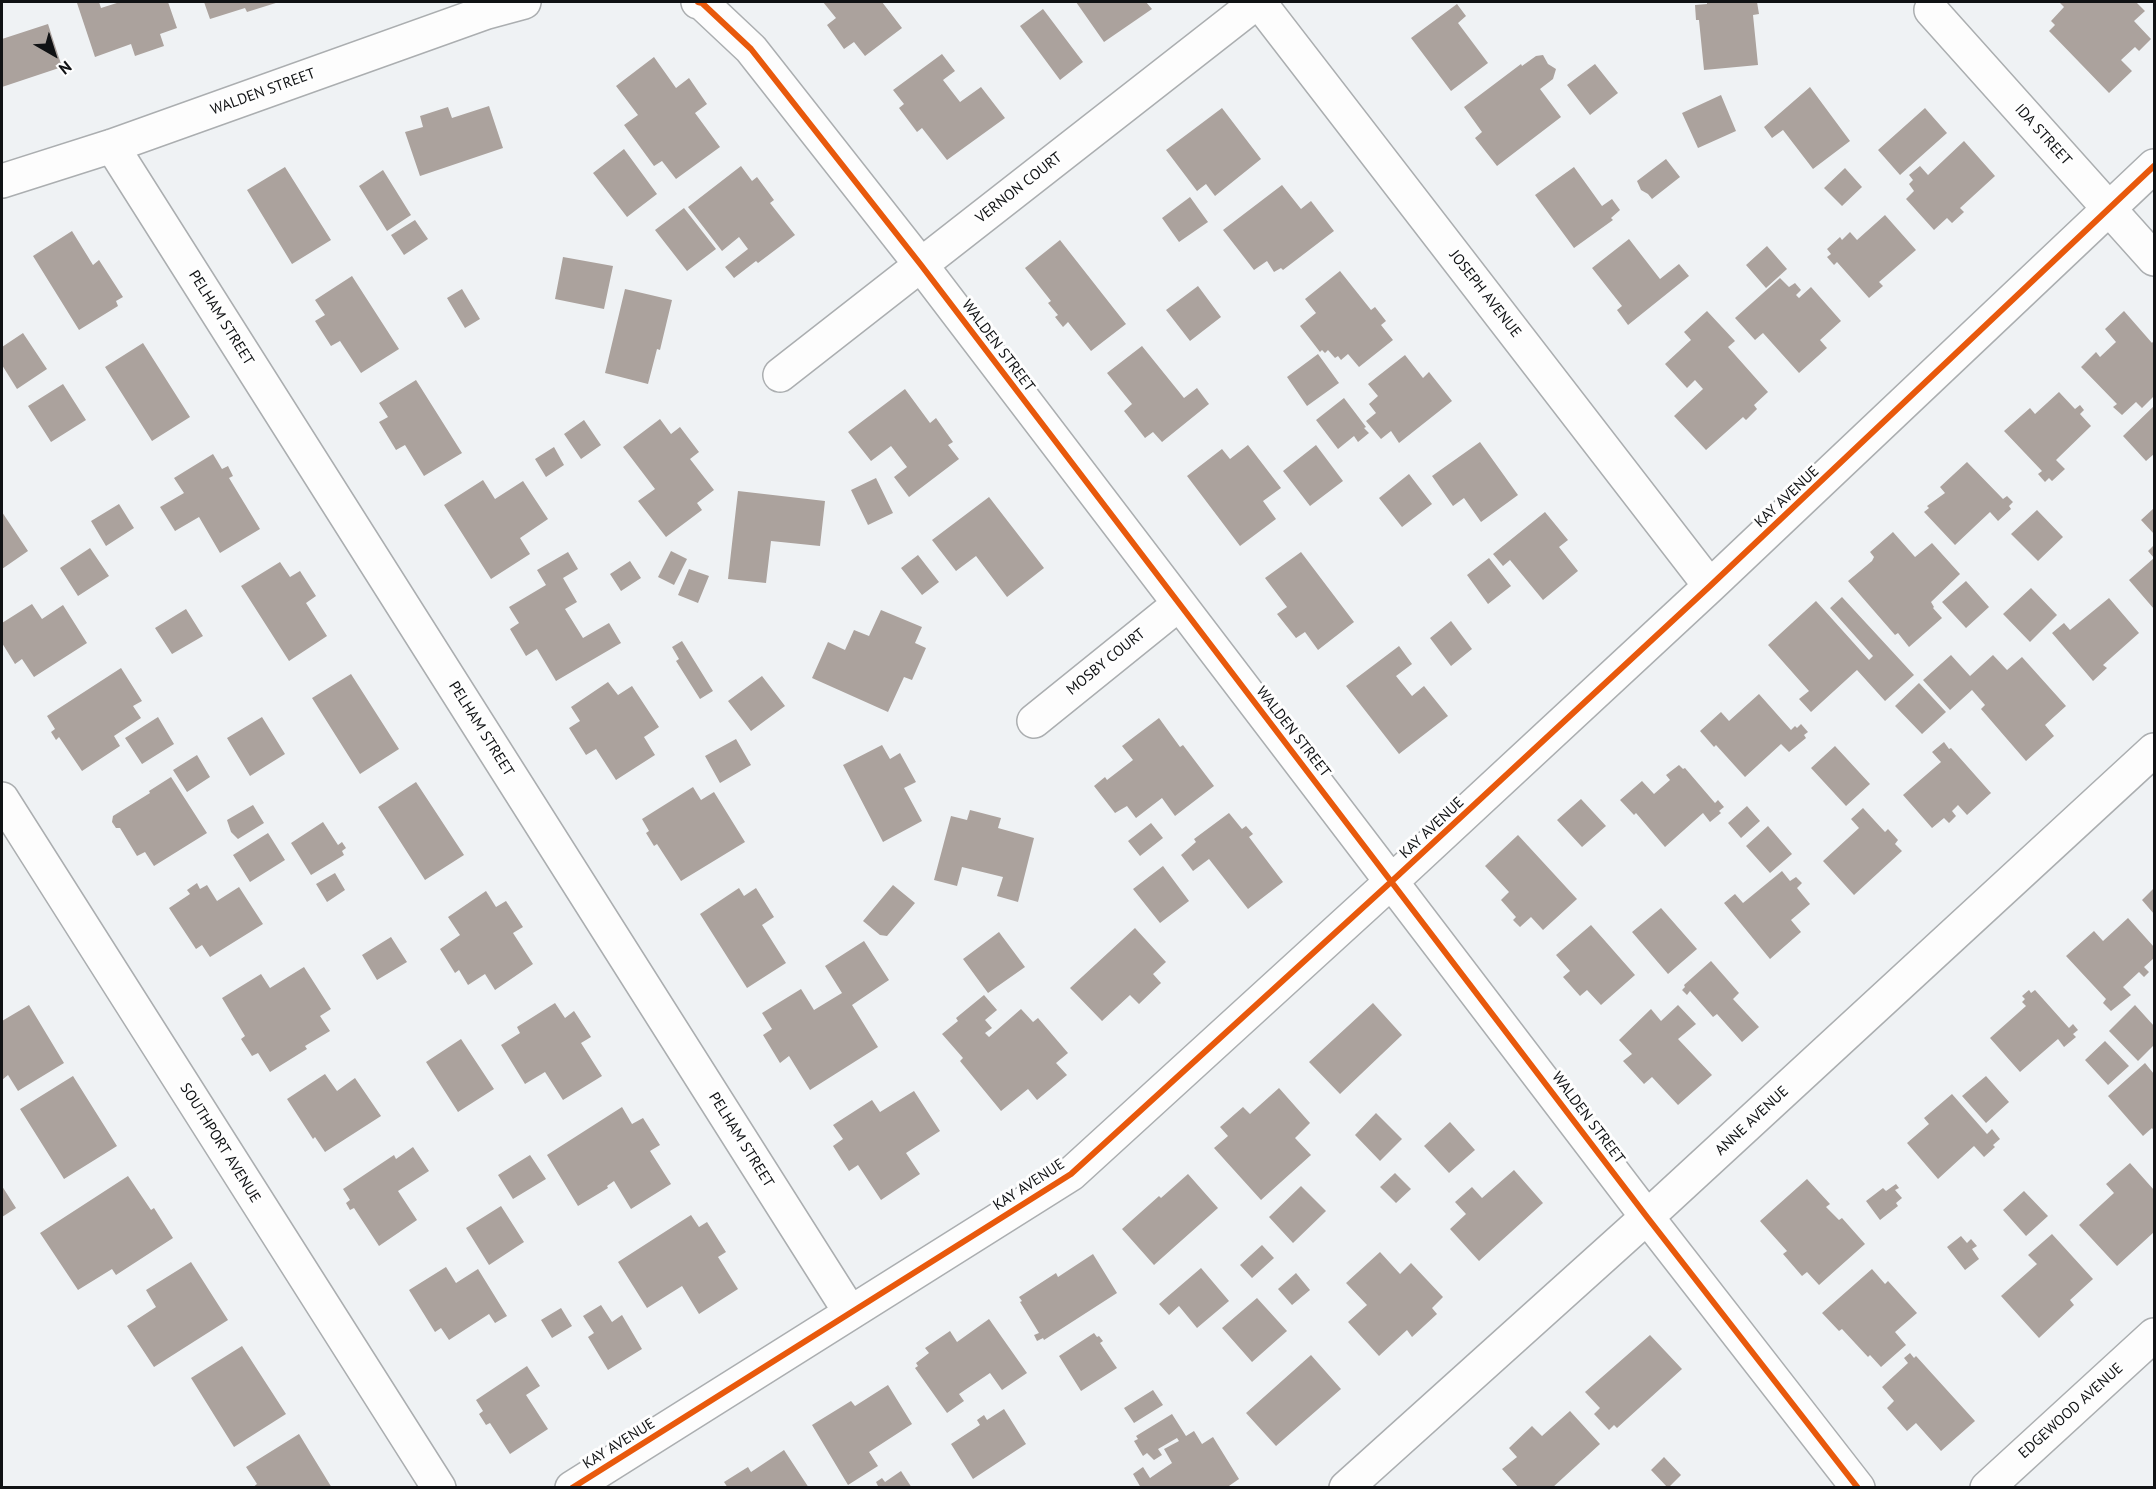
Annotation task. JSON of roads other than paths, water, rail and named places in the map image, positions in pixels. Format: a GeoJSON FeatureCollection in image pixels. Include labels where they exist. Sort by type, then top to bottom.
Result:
{"type":"FeatureCollection","features":[{"type":"Feature","properties":{"kind":"street","name":"WALDEN STREET"},"geometry":{"type":"LineString","coordinates":[[2,181],[112,146],[485,7],[524,2]]}},
{"type":"Feature","properties":{"kind":"street","name":"WALDEN STREET"},"geometry":{"type":"LineString","coordinates":[[698,2],[702,3],[751,49],[921,265],[1647,1217],[1857,1488]]}},
{"type":"Feature","properties":{"kind":"street","name":"VERNON COURT"},"geometry":{"type":"LineString","coordinates":[[780,375],[1258,2]]}},
{"type":"Feature","properties":{"kind":"street","name":"JOSEPH AVENUE"},"geometry":{"type":"LineString","coordinates":[[1258,2],[1710,586]]}},
{"type":"Feature","properties":{"kind":"street","name":"IDA STREET"},"geometry":{"type":"LineString","coordinates":[[1931,10],[2154,259]]}},
{"type":"Feature","properties":{"kind":"street","name":"PELHAM STREET"},"geometry":{"type":"LineString","coordinates":[[112,146],[850,1312]]}},
{"type":"Feature","properties":{"kind":"street","name":"KAY AVENUE"},"geometry":{"type":"LineString","coordinates":[[572,1488],[1071,1174],[1710,586],[2154,166]]}},
{"type":"Feature","properties":{"kind":"street","name":"MOSBY COURT"},"geometry":{"type":"LineString","coordinates":[[1034,721],[1179,604]]}},
{"type":"Feature","properties":{"kind":"street","name":"ANNE AVENUE"},"geometry":{"type":"LineString","coordinates":[[1346,1488],[1647,1217],[2154,750]]}},
{"type":"Feature","properties":{"kind":"street","name":"SOUTHPORT AVENUE"},"geometry":{"type":"LineString","coordinates":[[2,799],[439,1488]]}},
{"type":"Feature","properties":{"kind":"street","name":"EDGEWOOD AVENUE"},"geometry":{"type":"LineString","coordinates":[[1987,1488],[2154,1335]]}}]}
